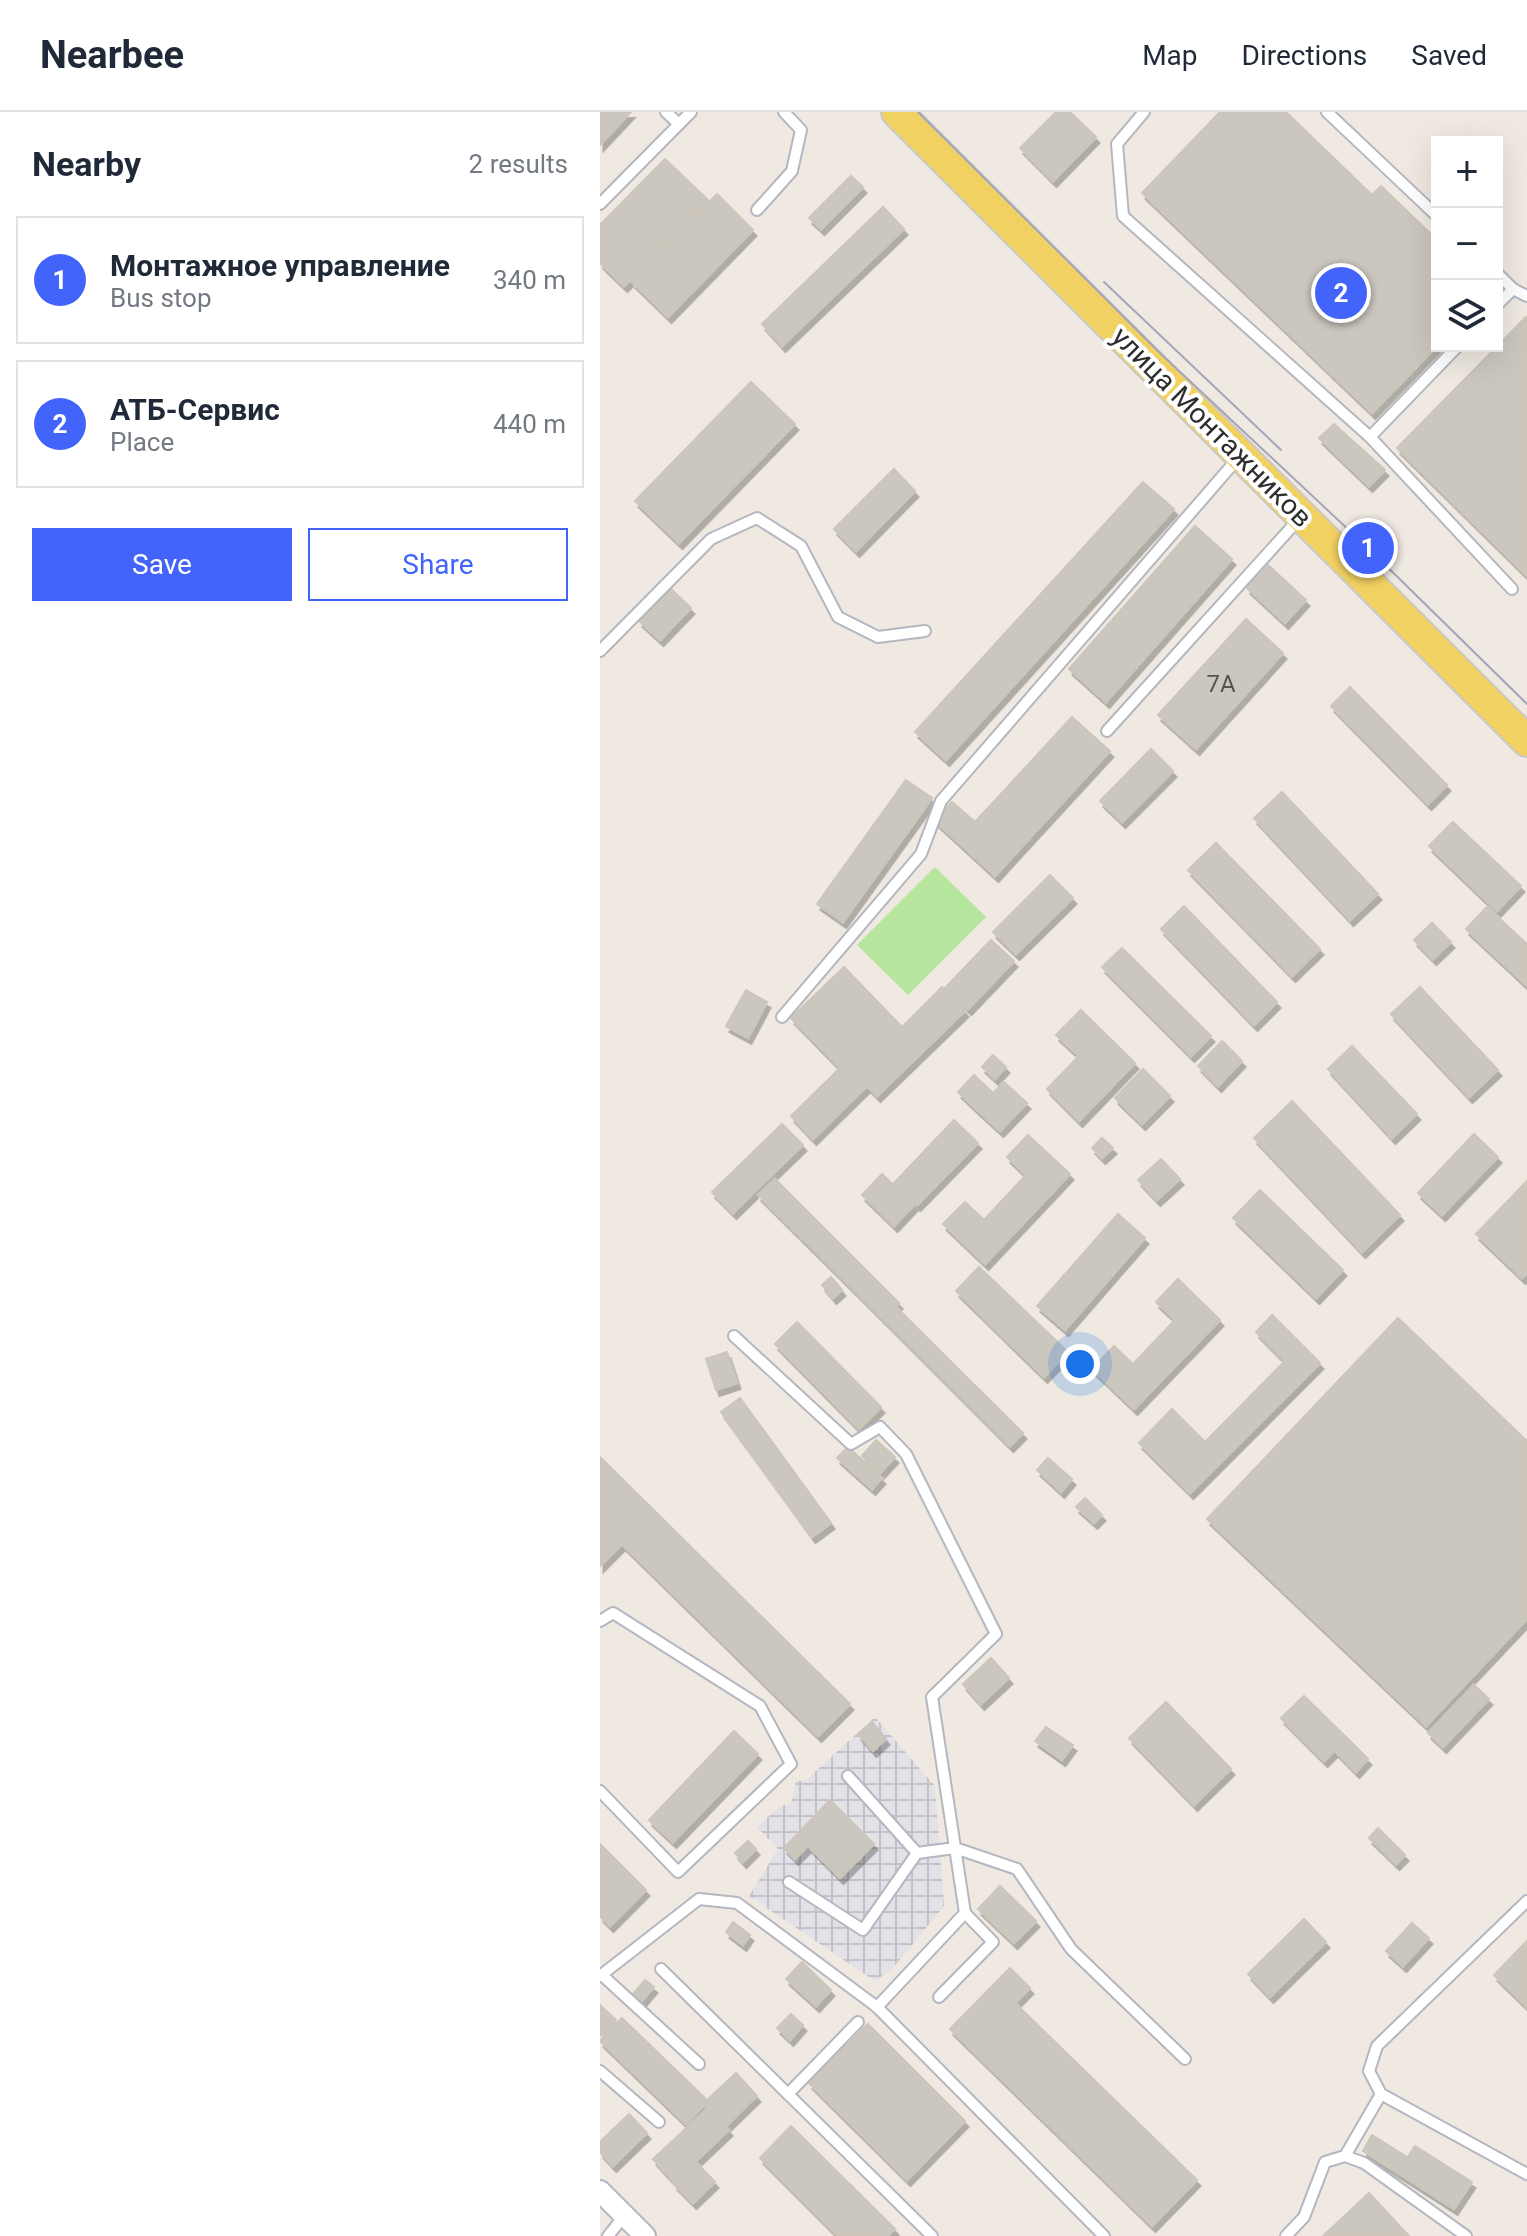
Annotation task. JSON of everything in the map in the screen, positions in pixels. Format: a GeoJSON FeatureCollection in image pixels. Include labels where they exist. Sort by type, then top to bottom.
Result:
{"type":"FeatureCollection","features":[{"type":"Feature","properties":{"kind":"main road","name":"улица Монтажников"},"geometry":{"type":"LineString","coordinates":[[897,112],[1527,741]]}},
{"type":"Feature","properties":{"kind":"street"},"geometry":{"type":"LineString","coordinates":[[600,2191],[645,2236]]}},
{"type":"Feature","properties":{"kind":"lane"},"geometry":{"type":"LineString","coordinates":[[666,112],[679,124]]}},
{"type":"Feature","properties":{"kind":"lane"},"geometry":{"type":"LineString","coordinates":[[600,204],[691,112]]}},
{"type":"Feature","properties":{"kind":"lane"},"geometry":{"type":"LineString","coordinates":[[757,210],[792,171],[801,130],[784,112]]}},
{"type":"Feature","properties":{"kind":"lane"},"geometry":{"type":"LineString","coordinates":[[1144,112],[1117,144],[1123,216],[1370,437],[1512,589]]}},
{"type":"Feature","properties":{"kind":"lane"},"geometry":{"type":"LineString","coordinates":[[1327,112],[1431,210]]}},
{"type":"Feature","properties":{"kind":"lane"},"geometry":{"type":"LineString","coordinates":[[1503,279],[1527,296]]}},
{"type":"Feature","properties":{"kind":"lane"},"geometry":{"type":"LineString","coordinates":[[1503,299],[1513,289]]}},
{"type":"Feature","properties":{"kind":"lane"},"geometry":{"type":"LineString","coordinates":[[1370,437],[1452,352]]}},
{"type":"Feature","properties":{"kind":"lane"},"geometry":{"type":"LineString","coordinates":[[782,1017],[921,854],[941,801],[1241,456]]}},
{"type":"Feature","properties":{"kind":"lane"},"geometry":{"type":"LineString","coordinates":[[1107,731],[1301,516]]}},
{"type":"Feature","properties":{"kind":"lane"},"geometry":{"type":"LineString","coordinates":[[600,651],[711,539],[757,518],[801,546],[838,617],[878,637],[925,631]]}},
{"type":"Feature","properties":{"kind":"lane"},"geometry":{"type":"LineString","coordinates":[[734,1336],[851,1444],[880,1427],[906,1454],[996,1634],[932,1697],[965,1913],[993,1942],[939,1997]]}},
{"type":"Feature","properties":{"kind":"lane"},"geometry":{"type":"LineString","coordinates":[[600,1621],[613,1613],[760,1706],[791,1764],[678,1872],[658,1855],[600,1791]]}},
{"type":"Feature","properties":{"kind":"lane"},"geometry":{"type":"LineString","coordinates":[[848,1776],[917,1853]]}},
{"type":"Feature","properties":{"kind":"lane"},"geometry":{"type":"LineString","coordinates":[[789,1882],[863,1930],[917,1853],[955,1848],[1017,1869],[1071,1949],[1185,2059]]}},
{"type":"Feature","properties":{"kind":"lane"},"geometry":{"type":"LineString","coordinates":[[699,2064],[601,1976],[699,1899],[737,1903],[877,2007],[1104,2236]]}},
{"type":"Feature","properties":{"kind":"lane"},"geometry":{"type":"LineString","coordinates":[[1527,1901],[1377,2046],[1369,2071],[1381,2094],[1527,2174]]}},
{"type":"Feature","properties":{"kind":"lane"},"geometry":{"type":"LineString","coordinates":[[877,2007],[965,1913]]}},
{"type":"Feature","properties":{"kind":"lane"},"geometry":{"type":"LineString","coordinates":[[661,1969],[932,2236]]}},
{"type":"Feature","properties":{"kind":"lane"},"geometry":{"type":"LineString","coordinates":[[788,2094],[858,2022]]}},
{"type":"Feature","properties":{"kind":"lane"},"geometry":{"type":"LineString","coordinates":[[600,2071],[659,2122]]}},
{"type":"Feature","properties":{"kind":"lane"},"geometry":{"type":"LineString","coordinates":[[1345,2156],[1381,2094]]}},
{"type":"Feature","properties":{"kind":"lane"},"geometry":{"type":"LineString","coordinates":[[1286,2236],[1304,2217],[1325,2162],[1345,2156],[1364,2163],[1466,2236]]}},
{"type":"Feature","properties":{"kind":"lane"},"geometry":{"type":"LineString","coordinates":[[608,2236],[624,2216]]}},
{"type":"Feature","properties":{"kind":"shaded area"},"geometry":{"type":"Polygon","coordinates":[[[875,1717],[935,1786],[944,1906],[893,1968],[875,1981],[749,1896],[778,1849],[757,1827],[780,1806],[791,1804],[796,1781],[806,1780],[875,1717]]]}},
{"type":"Feature","properties":{"kind":"green space"},"geometry":{"type":"Polygon","coordinates":[[[935,867],[986,917],[908,995],[857,945],[935,867]]]}},
{"type":"Feature","properties":{"kind":"building"},"geometry":{"type":"Polygon","coordinates":[[[600,112],[631,112],[600,145],[600,112]]]}},
{"type":"Feature","properties":{"kind":"building"},"geometry":{"type":"Polygon","coordinates":[[[1056,112],[1070,112],[1096,137],[1053,181],[1020,148],[1056,112]]]}},
{"type":"Feature","properties":{"kind":"building"},"geometry":{"type":"Polygon","coordinates":[[[1220,112],[1286,112],[1372,195],[1381,186],[1431,234],[1431,352],[1372,413],[1142,193],[1220,112]]]}},
{"type":"Feature","properties":{"kind":"building"},"geometry":{"type":"Polygon","coordinates":[[[665,159],[708,200],[624,286],[600,263],[600,225],[665,159]]]}},
{"type":"Feature","properties":{"kind":"building"},"geometry":{"type":"Polygon","coordinates":[[[851,176],[863,187],[821,229],[809,218],[851,176]]]}},
{"type":"Feature","properties":{"kind":"building"},"geometry":{"type":"Polygon","coordinates":[[[717,194],[753,230],[668,317],[632,282],[717,194]]]}},
{"type":"Feature","properties":{"kind":"building"},"geometry":{"type":"Polygon","coordinates":[[[883,207],[904,229],[782,346],[762,324],[883,207]]]}},
{"type":"Feature","properties":{"kind":"building"},"geometry":{"type":"Polygon","coordinates":[[[1527,318],[1526,575],[1397,448],[1492,352],[1503,352],[1503,340],[1527,318]]]}},
{"type":"Feature","properties":{"kind":"building"},"geometry":{"type":"Polygon","coordinates":[[[751,382],[795,424],[679,543],[635,501],[751,382]]]}},
{"type":"Feature","properties":{"kind":"building"},"geometry":{"type":"Polygon","coordinates":[[[1334,424],[1385,470],[1369,486],[1319,438],[1334,424]]]}},
{"type":"Feature","properties":{"kind":"building"},"geometry":{"type":"Polygon","coordinates":[[[894,469],[915,491],[856,551],[834,529],[894,469]]]}},
{"type":"Feature","properties":{"kind":"building"},"geometry":{"type":"Polygon","coordinates":[[[1143,482],[1174,509],[946,760],[915,732],[1143,482]]]}},
{"type":"Feature","properties":{"kind":"building"},"geometry":{"type":"Polygon","coordinates":[[[1195,526],[1232,559],[1106,702],[1069,669],[1195,526]]]}},
{"type":"Feature","properties":{"kind":"building"},"geometry":{"type":"Polygon","coordinates":[[[1268,565],[1306,600],[1285,623],[1247,588],[1268,565]]]}},
{"type":"Feature","properties":{"kind":"building"},"geometry":{"type":"Polygon","coordinates":[[[670,588],[691,608],[660,640],[639,621],[670,588]]]}},
{"type":"Feature","properties":{"kind":"building"},"geometry":{"type":"Polygon","coordinates":[[[1246,619],[1283,653],[1196,749],[1158,715],[1246,619]]]}},
{"type":"Feature","properties":{"kind":"building"},"geometry":{"type":"Polygon","coordinates":[[[1350,687],[1447,785],[1428,804],[1331,706],[1350,687]]]}},
{"type":"Feature","properties":{"kind":"building"},"geometry":{"type":"Polygon","coordinates":[[[1072,717],[1110,751],[995,876],[935,821],[952,802],[975,822],[1072,717]]]}},
{"type":"Feature","properties":{"kind":"building"},"geometry":{"type":"Polygon","coordinates":[[[1151,749],[1173,771],[1122,822],[1100,801],[1151,749]]]}},
{"type":"Feature","properties":{"kind":"building"},"geometry":{"type":"Polygon","coordinates":[[[906,780],[932,798],[843,922],[817,904],[906,780]]]}},
{"type":"Feature","properties":{"kind":"building"},"geometry":{"type":"Polygon","coordinates":[[[1282,792],[1378,894],[1350,920],[1254,818],[1282,792]]]}},
{"type":"Feature","properties":{"kind":"building"},"geometry":{"type":"Polygon","coordinates":[[[1453,822],[1521,886],[1497,911],[1429,846],[1453,822]]]}},
{"type":"Feature","properties":{"kind":"building"},"geometry":{"type":"Polygon","coordinates":[[[1216,843],[1320,949],[1292,976],[1188,870],[1216,843]]]}},
{"type":"Feature","properties":{"kind":"building"},"geometry":{"type":"Polygon","coordinates":[[[1050,875],[1073,898],[1016,954],[993,932],[1050,875]]]}},
{"type":"Feature","properties":{"kind":"building"},"geometry":{"type":"Polygon","coordinates":[[[1184,906],[1277,1002],[1254,1025],[1161,929],[1184,906]]]}},
{"type":"Feature","properties":{"kind":"building"},"geometry":{"type":"Polygon","coordinates":[[[1487,907],[1527,944],[1527,986],[1466,929],[1487,907]]]}},
{"type":"Feature","properties":{"kind":"building"},"geometry":{"type":"Polygon","coordinates":[[[1432,923],[1451,942],[1433,959],[1414,940],[1432,923]]]}},
{"type":"Feature","properties":{"kind":"building"},"geometry":{"type":"Polygon","coordinates":[[[991,940],[1014,961],[968,1009],[945,988],[991,940]]]}},
{"type":"Feature","properties":{"kind":"building"},"geometry":{"type":"Polygon","coordinates":[[[1122,948],[1211,1036],[1191,1056],[1102,967],[1122,948]]]}},
{"type":"Feature","properties":{"kind":"building"},"geometry":{"type":"Polygon","coordinates":[[[844,967],[902,1027],[942,987],[965,1011],[877,1096],[867,1086],[813,1139],[791,1116],[840,1068],[791,1018],[844,967]]]}},
{"type":"Feature","properties":{"kind":"building"},"geometry":{"type":"Polygon","coordinates":[[[1420,987],[1498,1070],[1469,1097],[1391,1014],[1420,987]]]}},
{"type":"Feature","properties":{"kind":"building"},"geometry":{"type":"Polygon","coordinates":[[[746,990],[767,1002],[748,1038],[726,1026],[746,990]]]}},
{"type":"Feature","properties":{"kind":"building"},"geometry":{"type":"Polygon","coordinates":[[[1081,1010],[1135,1063],[1079,1121],[1047,1089],[1079,1056],[1056,1035],[1081,1010]]]}},
{"type":"Feature","properties":{"kind":"building"},"geometry":{"type":"Polygon","coordinates":[[[1222,1041],[1242,1061],[1218,1086],[1198,1066],[1222,1041]]]}},
{"type":"Feature","properties":{"kind":"building"},"geometry":{"type":"Polygon","coordinates":[[[1352,1046],[1417,1114],[1392,1138],[1328,1069],[1352,1046]]]}},
{"type":"Feature","properties":{"kind":"building"},"geometry":{"type":"Polygon","coordinates":[[[993,1055],[1006,1067],[995,1079],[982,1067],[993,1055]]]}},
{"type":"Feature","properties":{"kind":"building"},"geometry":{"type":"Polygon","coordinates":[[[1143,1069],[1170,1096],[1142,1124],[1115,1098],[1143,1069]]]}},
{"type":"Feature","properties":{"kind":"building"},"geometry":{"type":"Polygon","coordinates":[[[974,1075],[993,1093],[977,1110],[958,1092],[974,1075]]]}},
{"type":"Feature","properties":{"kind":"building"},"geometry":{"type":"Polygon","coordinates":[[[1004,1082],[1027,1103],[1000,1131],[977,1110],[1004,1082]]]}},
{"type":"Feature","properties":{"kind":"building"},"geometry":{"type":"Polygon","coordinates":[[[1292,1101],[1400,1215],[1362,1252],[1254,1138],[1292,1101]]]}},
{"type":"Feature","properties":{"kind":"building"},"geometry":{"type":"Polygon","coordinates":[[[954,1120],[978,1143],[917,1205],[894,1183],[954,1120]]]}},
{"type":"Feature","properties":{"kind":"building"},"geometry":{"type":"Polygon","coordinates":[[[782,1124],[803,1145],[733,1213],[712,1192],[782,1124]]]}},
{"type":"Feature","properties":{"kind":"building"},"geometry":{"type":"Polygon","coordinates":[[[1474,1134],[1498,1157],[1442,1215],[1418,1193],[1474,1134]]]}},
{"type":"Feature","properties":{"kind":"building"},"geometry":{"type":"Polygon","coordinates":[[[1028,1135],[1070,1174],[985,1264],[943,1224],[965,1202],[984,1220],[1026,1175],[1007,1157],[1028,1135]]]}},
{"type":"Feature","properties":{"kind":"building"},"geometry":{"type":"Polygon","coordinates":[[[1102,1138],[1113,1148],[1102,1158],[1092,1148],[1102,1138]]]}},
{"type":"Feature","properties":{"kind":"building"},"geometry":{"type":"Polygon","coordinates":[[[1161,1159],[1180,1179],[1157,1200],[1138,1180],[1161,1159]]]}},
{"type":"Feature","properties":{"kind":"building"},"geometry":{"type":"Polygon","coordinates":[[[882,1174],[914,1205],[894,1226],[862,1195],[882,1174]]]}},
{"type":"Feature","properties":{"kind":"building"},"geometry":{"type":"Polygon","coordinates":[[[775,1179],[899,1303],[883,1319],[758,1195],[775,1179]]]}},
{"type":"Feature","properties":{"kind":"building"},"geometry":{"type":"Polygon","coordinates":[[[1527,1181],[1527,1273],[1522,1278],[1476,1234],[1527,1181]]]}},
{"type":"Feature","properties":{"kind":"building"},"geometry":{"type":"Polygon","coordinates":[[[1260,1190],[1343,1270],[1316,1298],[1233,1218],[1260,1190]]]}},
{"type":"Feature","properties":{"kind":"building"},"geometry":{"type":"Polygon","coordinates":[[[1118,1214],[1145,1238],[1065,1330],[1037,1306],[1118,1214]]]}},
{"type":"Feature","properties":{"kind":"building"},"geometry":{"type":"Polygon","coordinates":[[[979,1267],[1068,1352],[1044,1377],[956,1291],[979,1267]]]}},
{"type":"Feature","properties":{"kind":"building"},"geometry":{"type":"Polygon","coordinates":[[[831,1277],[842,1290],[833,1298],[822,1285],[831,1277]]]}},
{"type":"Feature","properties":{"kind":"building"},"geometry":{"type":"Polygon","coordinates":[[[1178,1279],[1220,1320],[1134,1409],[1092,1369],[1114,1346],[1133,1364],[1175,1320],[1156,1302],[1178,1279]]]}},
{"type":"Feature","properties":{"kind":"building"},"geometry":{"type":"Polygon","coordinates":[[[896,1307],[1023,1433],[1010,1446],[883,1319],[896,1307]]]}},
{"type":"Feature","properties":{"kind":"building"},"geometry":{"type":"Polygon","coordinates":[[[1272,1315],[1320,1363],[1190,1493],[1139,1443],[1172,1409],[1205,1442],[1285,1361],[1256,1332],[1272,1315]]]}},
{"type":"Feature","properties":{"kind":"building"},"geometry":{"type":"Polygon","coordinates":[[[1398,1318],[1527,1441],[1527,1619],[1426,1726],[1207,1519],[1398,1318]]]}},
{"type":"Feature","properties":{"kind":"building"},"geometry":{"type":"Polygon","coordinates":[[[797,1322],[881,1407],[859,1429],[775,1344],[797,1322]]]}},
{"type":"Feature","properties":{"kind":"building"},"geometry":{"type":"Polygon","coordinates":[[[727,1352],[737,1383],[716,1390],[706,1359],[727,1352]]]}},
{"type":"Feature","properties":{"kind":"building"},"geometry":{"type":"Polygon","coordinates":[[[740,1398],[794,1472],[775,1486],[721,1412],[740,1398]]]}},
{"type":"Feature","properties":{"kind":"building"},"geometry":{"type":"Polygon","coordinates":[[[876,1440],[895,1457],[880,1473],[862,1456],[876,1440]]]}},
{"type":"Feature","properties":{"kind":"building"},"geometry":{"type":"Polygon","coordinates":[[[848,1447],[882,1478],[872,1489],[837,1458],[848,1447]]]}},
{"type":"Feature","properties":{"kind":"building"},"geometry":{"type":"Polygon","coordinates":[[[600,1457],[850,1704],[818,1736],[622,1544],[600,1566],[600,1457]]]}},
{"type":"Feature","properties":{"kind":"building"},"geometry":{"type":"Polygon","coordinates":[[[1048,1458],[1072,1479],[1061,1492],[1037,1470],[1048,1458]]]}},
{"type":"Feature","properties":{"kind":"building"},"geometry":{"type":"Polygon","coordinates":[[[794,1472],[831,1523],[812,1537],[775,1486],[794,1472]]]}},
{"type":"Feature","properties":{"kind":"building"},"geometry":{"type":"Polygon","coordinates":[[[1085,1498],[1102,1515],[1094,1523],[1076,1507],[1085,1498]]]}},
{"type":"Feature","properties":{"kind":"building"},"geometry":{"type":"Polygon","coordinates":[[[991,1658],[1009,1678],[981,1704],[963,1684],[991,1658]]]}},
{"type":"Feature","properties":{"kind":"building"},"geometry":{"type":"Polygon","coordinates":[[[1474,1685],[1489,1699],[1443,1747],[1428,1733],[1474,1685]]]}},
{"type":"Feature","properties":{"kind":"building"},"geometry":{"type":"Polygon","coordinates":[[[1304,1696],[1347,1738],[1324,1761],[1281,1718],[1304,1696]]]}},
{"type":"Feature","properties":{"kind":"building"},"geometry":{"type":"Polygon","coordinates":[[[1166,1702],[1231,1769],[1194,1805],[1129,1738],[1166,1702]]]}},
{"type":"Feature","properties":{"kind":"building"},"geometry":{"type":"Polygon","coordinates":[[[872,1722],[886,1739],[873,1751],[858,1734],[872,1722]]]}},
{"type":"Feature","properties":{"kind":"building"},"geometry":{"type":"Polygon","coordinates":[[[1046,1727],[1073,1745],[1062,1760],[1035,1741],[1046,1727]]]}},
{"type":"Feature","properties":{"kind":"building"},"geometry":{"type":"Polygon","coordinates":[[[734,1731],[758,1754],[673,1842],[649,1820],[734,1731]]]}},
{"type":"Feature","properties":{"kind":"building"},"geometry":{"type":"Polygon","coordinates":[[[1347,1738],[1368,1759],[1356,1772],[1335,1751],[1347,1738]]]}},
{"type":"Feature","properties":{"kind":"building"},"geometry":{"type":"Polygon","coordinates":[[[830,1800],[874,1844],[840,1878],[808,1846],[795,1859],[784,1848],[830,1800]]]}},
{"type":"Feature","properties":{"kind":"building"},"geometry":{"type":"Polygon","coordinates":[[[1378,1828],[1405,1855],[1396,1864],[1369,1838],[1378,1828]]]}},
{"type":"Feature","properties":{"kind":"building"},"geometry":{"type":"Polygon","coordinates":[[[748,1841],[756,1849],[743,1862],[735,1853],[748,1841]]]}},
{"type":"Feature","properties":{"kind":"building"},"geometry":{"type":"Polygon","coordinates":[[[600,1844],[646,1890],[610,1926],[600,1916],[600,1844]]]}},
{"type":"Feature","properties":{"kind":"building"},"geometry":{"type":"Polygon","coordinates":[[[1000,1886],[1036,1921],[1014,1943],[978,1909],[1000,1886]]]}},
{"type":"Feature","properties":{"kind":"building"},"geometry":{"type":"Polygon","coordinates":[[[1304,1919],[1326,1942],[1270,1997],[1248,1974],[1304,1919]]]}},
{"type":"Feature","properties":{"kind":"building"},"geometry":{"type":"Polygon","coordinates":[[[733,1922],[750,1935],[743,1945],[726,1932],[733,1922]]]}},
{"type":"Feature","properties":{"kind":"building"},"geometry":{"type":"Polygon","coordinates":[[[1412,1923],[1429,1938],[1403,1966],[1386,1951],[1412,1923]]]}},
{"type":"Feature","properties":{"kind":"building"},"geometry":{"type":"Polygon","coordinates":[[[1527,1941],[1527,2007],[1494,1975],[1527,1941]]]}},
{"type":"Feature","properties":{"kind":"building"},"geometry":{"type":"Polygon","coordinates":[[[802,1962],[831,1990],[816,2006],[786,1979],[802,1962]]]}},
{"type":"Feature","properties":{"kind":"building"},"geometry":{"type":"Polygon","coordinates":[[[1010,1968],[1030,1988],[1015,2003],[1197,2180],[1152,2226],[950,2029],[1010,1968]]]}},
{"type":"Feature","properties":{"kind":"building"},"geometry":{"type":"Polygon","coordinates":[[[645,1980],[654,1987],[642,2001],[633,1994],[645,1980]]]}},
{"type":"Feature","properties":{"kind":"building"},"geometry":{"type":"Polygon","coordinates":[[[600,2005],[616,2020],[600,2036],[600,2005]]]}},
{"type":"Feature","properties":{"kind":"building"},"geometry":{"type":"Polygon","coordinates":[[[791,2014],[803,2025],[790,2040],[777,2028],[791,2014]]]}},
{"type":"Feature","properties":{"kind":"building"},"geometry":{"type":"Polygon","coordinates":[[[622,2018],[708,2101],[686,2124],[600,2041],[622,2018]]]}},
{"type":"Feature","properties":{"kind":"building"},"geometry":{"type":"Polygon","coordinates":[[[868,2024],[965,2121],[907,2180],[809,2083],[868,2024]]]}},
{"type":"Feature","properties":{"kind":"building"},"geometry":{"type":"Polygon","coordinates":[[[736,2073],[757,2096],[725,2127],[703,2104],[736,2073]]]}},
{"type":"Feature","properties":{"kind":"building"},"geometry":{"type":"Polygon","coordinates":[[[708,2108],[729,2130],[674,2182],[653,2159],[708,2108]]]}},
{"type":"Feature","properties":{"kind":"building"},"geometry":{"type":"Polygon","coordinates":[[[629,2114],[647,2133],[613,2166],[600,2152],[600,2142],[629,2114]]]}},
{"type":"Feature","properties":{"kind":"building"},"geometry":{"type":"Polygon","coordinates":[[[791,2126],[895,2229],[887,2236],[838,2236],[760,2158],[791,2126]]]}},
{"type":"Feature","properties":{"kind":"building"},"geometry":{"type":"Polygon","coordinates":[[[1372,2135],[1407,2157],[1398,2173],[1363,2151],[1372,2135]]]}},
{"type":"Feature","properties":{"kind":"building"},"geometry":{"type":"Polygon","coordinates":[[[1415,2146],[1472,2182],[1454,2209],[1398,2173],[1415,2146]]]}},
{"type":"Feature","properties":{"kind":"building"},"geometry":{"type":"Polygon","coordinates":[[[696,2162],[715,2182],[693,2203],[674,2184],[696,2162]]]}},
{"type":"Feature","properties":{"kind":"building"},"geometry":{"type":"Polygon","coordinates":[[[1369,2193],[1409,2236],[1323,2236],[1369,2193]]]}},
{"type":"Feature","properties":{"kind":"tram line"},"geometry":{"type":"LineString","coordinates":[[918,112],[1162,355],[1368,548],[1527,704]]}},
{"type":"Feature","properties":{"kind":"tram line"},"geometry":{"type":"LineString","coordinates":[[1104,282],[1281,450]]}},
{"type":"Feature","properties":{"kind":"place","name":"АТБ-Сервис"},"geometry":{"type":"Point","coordinates":[1341,293]}},
{"type":"Feature","properties":{"kind":"place","name":"Монтажное управление"},"geometry":{"type":"Point","coordinates":[1368,548]}}]}
